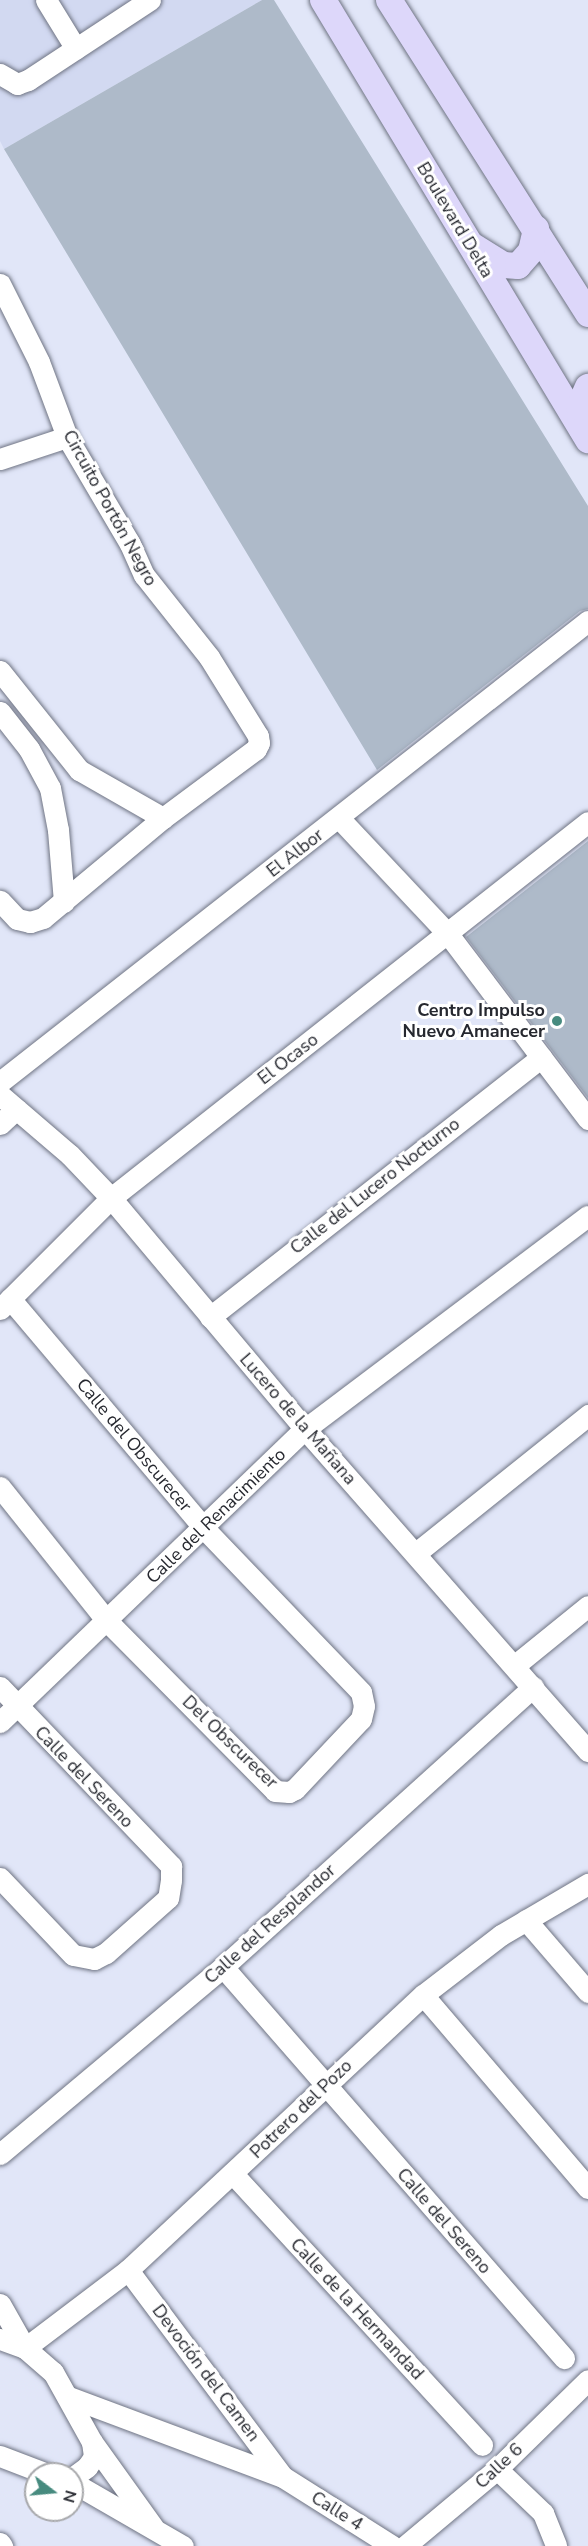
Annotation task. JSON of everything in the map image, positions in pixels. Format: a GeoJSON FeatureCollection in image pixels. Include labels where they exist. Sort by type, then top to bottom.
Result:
{"type":"FeatureCollection","features":[{"type":"Feature","properties":{"kind":"main road","name":"Boulevard Delta"},"geometry":{"type":"LineString","coordinates":[[323,0],[585,435]]}},
{"type":"Feature","properties":{"kind":"main road"},"geometry":{"type":"LineString","coordinates":[[389,0],[588,314]]}},
{"type":"Feature","properties":{"kind":"main road"},"geometry":{"type":"LineString","coordinates":[[470,244],[503,265],[518,267],[531,251],[536,229]]}},
{"type":"Feature","properties":{"kind":"main road"},"geometry":{"type":"LineString","coordinates":[[585,435],[579,406],[588,387]]}},
{"type":"Feature","properties":{"kind":"street"},"geometry":{"type":"LineString","coordinates":[[46,0],[76,49]]}},
{"type":"Feature","properties":{"kind":"street"},"geometry":{"type":"LineString","coordinates":[[0,74],[11,82],[22,83],[150,0]]}},
{"type":"Feature","properties":{"kind":"street","name":"Circuito Portón Negro"},"geometry":{"type":"LineString","coordinates":[[0,284],[39,362],[68,437],[130,544],[144,575],[209,657],[258,736],[256,749],[164,818],[43,918],[30,922],[17,919],[0,901]]}},
{"type":"Feature","properties":{"kind":"street"},"geometry":{"type":"LineString","coordinates":[[0,459],[68,437]]}},
{"type":"Feature","properties":{"kind":"street","name":"El Albor"},"geometry":{"type":"LineString","coordinates":[[0,1082],[588,621]]}},
{"type":"Feature","properties":{"kind":"street"},"geometry":{"type":"LineString","coordinates":[[0,671],[79,770],[164,818]]}},
{"type":"Feature","properties":{"kind":"street"},"geometry":{"type":"LineString","coordinates":[[0,712],[29,749],[50,788],[58,830],[64,902]]}},
{"type":"Feature","properties":{"kind":"street"},"geometry":{"type":"LineString","coordinates":[[50,788],[79,770]]}},
{"type":"Feature","properties":{"kind":"street"},"geometry":{"type":"LineString","coordinates":[[339,818],[448,934],[588,1119]]}},
{"type":"Feature","properties":{"kind":"street","name":"El Ocaso"},"geometry":{"type":"LineString","coordinates":[[5,1304],[111,1198],[588,822]]}},
{"type":"Feature","properties":{"kind":"street","name":"Calle del Lucero Nocturno"},"geometry":{"type":"LineString","coordinates":[[210,1317],[541,1057]]}},
{"type":"Feature","properties":{"kind":"street","name":"Lucero de la Mañana"},"geometry":{"type":"LineString","coordinates":[[0,1095],[70,1155],[111,1198],[305,1429],[588,1751]]}},
{"type":"Feature","properties":{"kind":"street"},"geometry":{"type":"LineString","coordinates":[[0,1124],[16,1109]]}},
{"type":"Feature","properties":{"kind":"street","name":"Calle del Renacimiento"},"geometry":{"type":"LineString","coordinates":[[0,1722],[305,1429],[588,1216]]}},
{"type":"Feature","properties":{"kind":"street","name":"Calle del Obscurecer"},"geometry":{"type":"LineString","coordinates":[[5,1304],[203,1527],[361,1692]]}},
{"type":"Feature","properties":{"kind":"street"},"geometry":{"type":"LineString","coordinates":[[416,1553],[588,1415]]}},
{"type":"Feature","properties":{"kind":"street"},"geometry":{"type":"LineString","coordinates":[[0,1487],[107,1621]]}},
{"type":"Feature","properties":{"kind":"street"},"geometry":{"type":"LineString","coordinates":[[514,1665],[588,1606]]}},
{"type":"Feature","properties":{"kind":"street","name":"Del Obscurecer"},"geometry":{"type":"LineString","coordinates":[[107,1621],[275,1791],[289,1792],[295,1789],[361,1719],[364,1706],[361,1692]]}},
{"type":"Feature","properties":{"kind":"street","name":"Calle del Sereno"},"geometry":{"type":"LineString","coordinates":[[0,1687],[171,1866],[171,1880],[168,1898],[106,1953],[94,1959],[73,1955],[0,1878]]}},
{"type":"Feature","properties":{"kind":"street","name":"Calle del Resplandor"},"geometry":{"type":"LineString","coordinates":[[0,2154],[223,1967],[533,1687]]}},
{"type":"Feature","properties":{"kind":"street","name":"Potrero del Pozo"},"geometry":{"type":"LineString","coordinates":[[25,2348],[128,2270],[423,1995],[501,1935],[588,1884]]}},
{"type":"Feature","properties":{"kind":"street"},"geometry":{"type":"LineString","coordinates":[[526,1920],[588,1992]]}},
{"type":"Feature","properties":{"kind":"street","name":"Calle del Sereno"},"geometry":{"type":"LineString","coordinates":[[223,1967],[564,2358]]}},
{"type":"Feature","properties":{"kind":"street"},"geometry":{"type":"LineString","coordinates":[[423,1995],[588,2188]]}},
{"type":"Feature","properties":{"kind":"street","name":"Calle de la Hermandad"},"geometry":{"type":"LineString","coordinates":[[233,2174],[482,2445]]}},
{"type":"Feature","properties":{"kind":"street","name":"Devoción del Camen"},"geometry":{"type":"LineString","coordinates":[[128,2270],[283,2477]]}},
{"type":"Feature","properties":{"kind":"street"},"geometry":{"type":"LineString","coordinates":[[0,2304],[25,2348],[53,2372],[69,2397],[92,2442],[160,2539]]}},
{"type":"Feature","properties":{"kind":"street"},"geometry":{"type":"LineString","coordinates":[[0,2339],[25,2348]]}},
{"type":"Feature","properties":{"kind":"street","name":"Calle 6"},"geometry":{"type":"LineString","coordinates":[[405,2546],[498,2469],[586,2386]]}},
{"type":"Feature","properties":{"kind":"street"},"geometry":{"type":"LineString","coordinates":[[69,2397],[283,2477]]}},
{"type":"Feature","properties":{"kind":"street"},"geometry":{"type":"LineString","coordinates":[[84,2470],[94,2457],[92,2442]]}},
{"type":"Feature","properties":{"kind":"street"},"geometry":{"type":"LineString","coordinates":[[0,2456],[24,2465]]}},
{"type":"Feature","properties":{"kind":"street"},"geometry":{"type":"LineString","coordinates":[[498,2469],[543,2512],[556,2546]]}},
{"type":"Feature","properties":{"kind":"street","name":"Calle 4"},"geometry":{"type":"LineString","coordinates":[[283,2477],[392,2546]]}},
{"type":"Feature","properties":{"kind":"street"},"geometry":{"type":"LineString","coordinates":[[84,2488],[160,2539],[183,2546]]}},
{"type":"Feature","properties":{"kind":"shaded area"},"geometry":{"type":"Polygon","coordinates":[[[0,0],[262,0],[4,149],[0,141],[0,0]]]}},
{"type":"Feature","properties":{"kind":"building"},"geometry":{"type":"Polygon","coordinates":[[[262,0],[274,0],[588,506],[588,609],[580,611],[377,770],[4,149],[262,0]]]}},
{"type":"Feature","properties":{"kind":"building","name":"Centro Impulso Nuevo Amanecer"},"geometry":{"type":"Polygon","coordinates":[[[588,841],[588,1098],[466,937],[588,841]]]}},
{"type":"Feature","properties":{"kind":"place","name":"Centro Impulso Nuevo Amanecer"},"geometry":{"type":"Point","coordinates":[557,1021]}}]}
